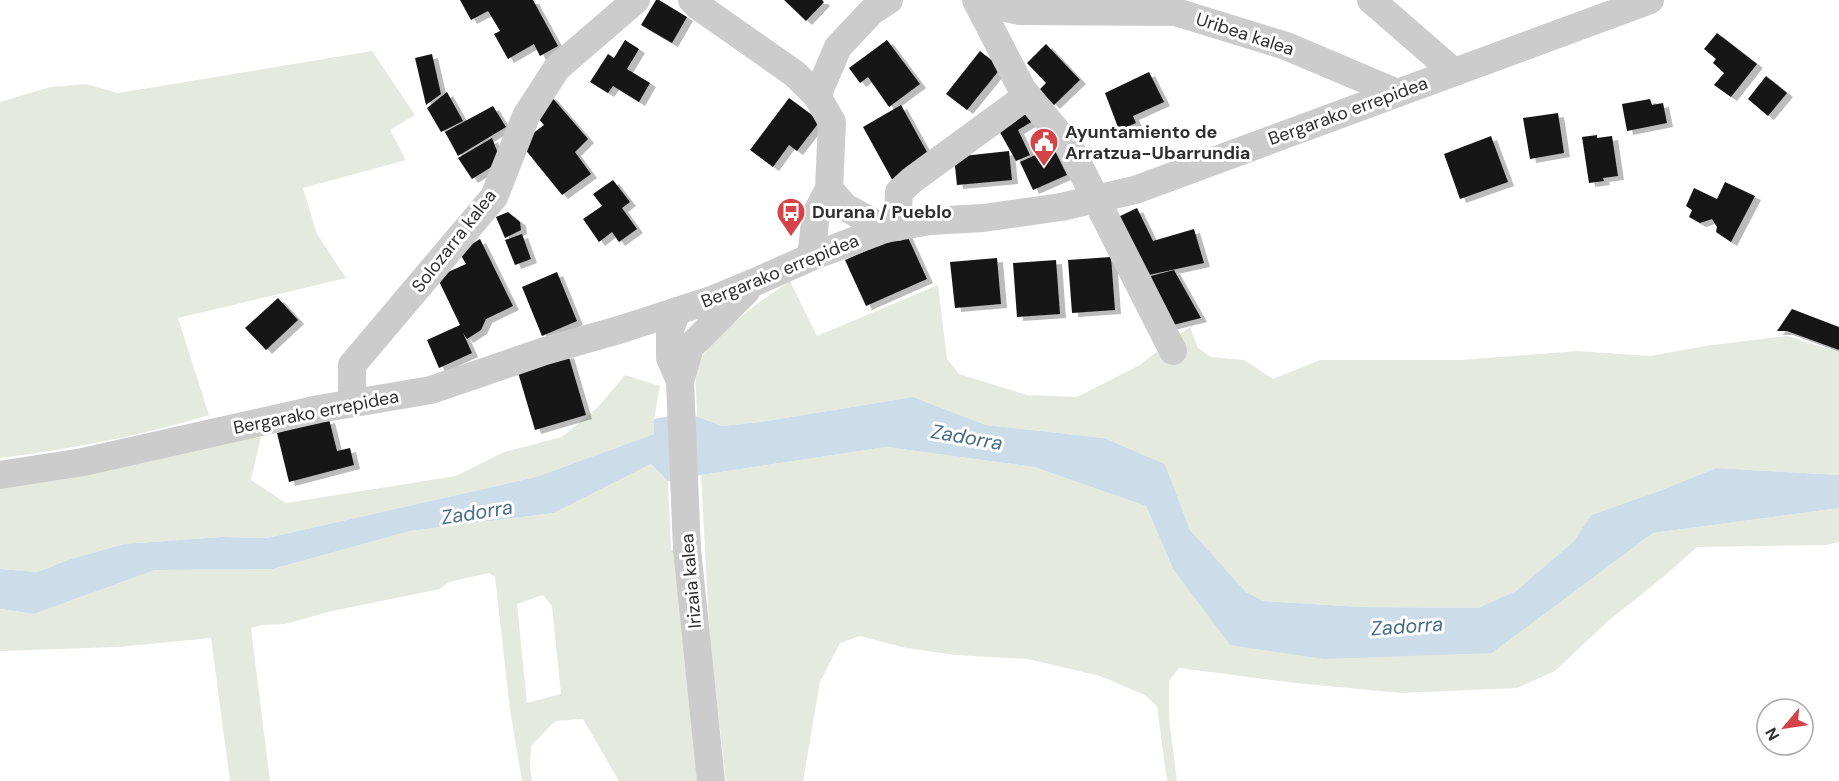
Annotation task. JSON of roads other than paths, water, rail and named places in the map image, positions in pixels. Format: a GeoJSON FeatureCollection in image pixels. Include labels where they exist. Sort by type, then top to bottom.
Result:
{"type":"FeatureCollection","features":[{"type":"Feature","properties":{"kind":"street","name":"Solozarra kalea"},"geometry":{"type":"LineString","coordinates":[[352,403],[352,365],[494,196],[526,116],[557,68],[636,0]]}},
{"type":"Feature","properties":{"kind":"street"},"geometry":{"type":"LineString","coordinates":[[692,0],[795,74],[817,96],[832,122],[829,189],[816,214],[810,257]]}},
{"type":"Feature","properties":{"kind":"street"},"geometry":{"type":"LineString","coordinates":[[817,96],[837,47],[872,11],[889,0]]}},
{"type":"Feature","properties":{"kind":"street"},"geometry":{"type":"LineString","coordinates":[[1371,0],[1454,72]]}},
{"type":"Feature","properties":{"kind":"street","name":"Bergarako errepidea"},"geometry":{"type":"LineString","coordinates":[[0,475],[83,462],[319,409],[430,390],[545,351],[677,311],[755,282],[810,257],[891,228],[930,221],[994,216],[1097,200],[1135,190],[1650,0]]}},
{"type":"Feature","properties":{"kind":"street","name":"Uribea kalea"},"geometry":{"type":"LineString","coordinates":[[977,1],[1020,11],[1176,12],[1286,46],[1397,93]]}},
{"type":"Feature","properties":{"kind":"street","name":"Uribea kalea"},"geometry":{"type":"LineString","coordinates":[[977,1],[1027,96],[1069,146],[1173,351]]}},
{"type":"Feature","properties":{"kind":"street"},"geometry":{"type":"LineString","coordinates":[[829,189],[845,207],[891,228],[900,192],[906,186],[1027,96]]}},
{"type":"Feature","properties":{"kind":"street"},"geometry":{"type":"LineString","coordinates":[[622,329],[649,330],[680,347],[755,282]]}},
{"type":"Feature","properties":{"kind":"street","name":"Irizaia kalea"},"geometry":{"type":"LineString","coordinates":[[677,311],[680,347],[670,358],[680,381],[687,549],[711,781]]}},
{"type":"Feature","properties":{"kind":"water","name":"Zadorra"},"geometry":{"type":"Polygon","coordinates":[[[913,397],[986,425],[1104,438],[1165,464],[1190,530],[1246,592],[1263,601],[1363,607],[1478,608],[1516,591],[1574,541],[1591,515],[1716,468],[1839,475],[1839,508],[1653,533],[1492,653],[1324,659],[1230,645],[1173,569],[1146,506],[1034,467],[886,447],[668,481],[651,464],[554,513],[410,531],[273,569],[155,570],[34,614],[0,609],[0,569],[37,572],[71,559],[124,544],[222,537],[267,538],[536,477],[654,434],[654,419],[675,415],[690,414],[722,426],[913,397]]]}},
{"type":"Feature","properties":{"kind":"place","name":"Ayuntamiento de Arratzua-Ubarrundia"},"geometry":{"type":"Point","coordinates":[1044,168]}},
{"type":"Feature","properties":{"kind":"place","name":"Durana / Pueblo"},"geometry":{"type":"Point","coordinates":[791,238]}}]}
